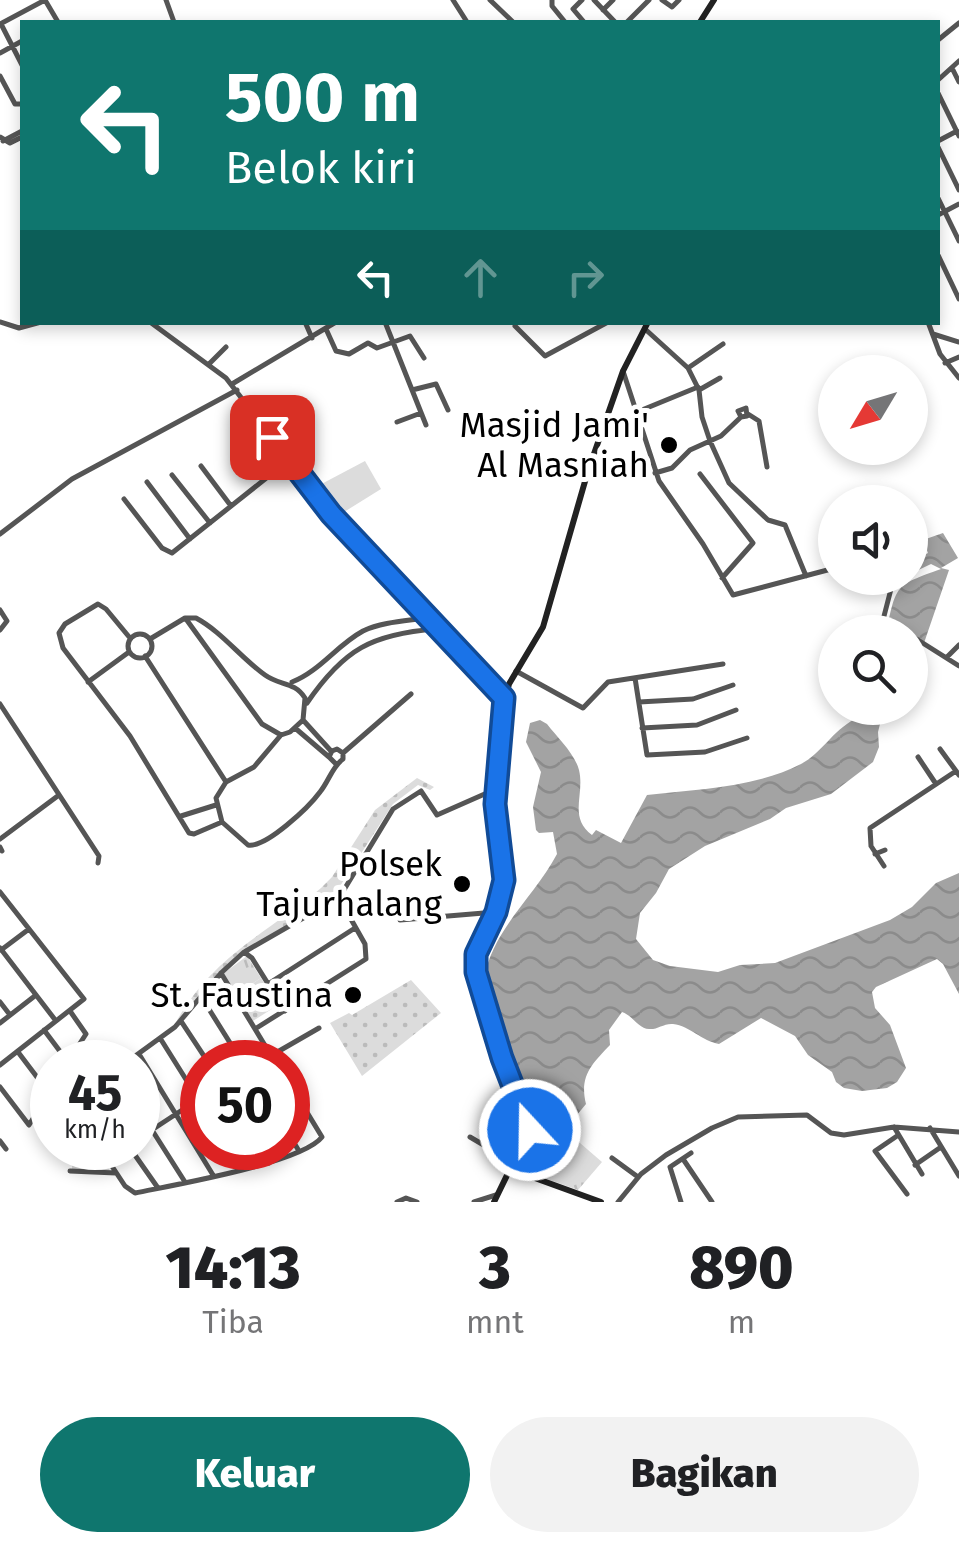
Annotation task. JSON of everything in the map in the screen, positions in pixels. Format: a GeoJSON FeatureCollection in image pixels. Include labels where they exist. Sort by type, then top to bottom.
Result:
{"type":"FeatureCollection","features":[{"type":"Feature","properties":{"kind":"main road"},"geometry":{"type":"LineString","coordinates":[[495,1199],[528,1144],[530,1130],[502,1058],[476,972],[480,940],[496,912],[504,880],[496,789],[504,698],[544,627],[588,471],[623,371],[647,326]]}},
{"type":"Feature","properties":{"kind":"main road"},"geometry":{"type":"LineString","coordinates":[[512,1166],[601,1202]]}},
{"type":"Feature","properties":{"kind":"street"},"geometry":{"type":"LineString","coordinates":[[20,61],[0,23],[45,0],[57,20]]}},
{"type":"Feature","properties":{"kind":"street"},"geometry":{"type":"LineString","coordinates":[[490,0],[511,20]]}},
{"type":"Feature","properties":{"kind":"street"},"geometry":{"type":"LineString","coordinates":[[582,0],[574,10],[582,20]]}},
{"type":"Feature","properties":{"kind":"street"},"geometry":{"type":"LineString","coordinates":[[594,0],[614,20]]}},
{"type":"Feature","properties":{"kind":"street"},"geometry":{"type":"LineString","coordinates":[[604,10],[613,0]]}},
{"type":"Feature","properties":{"kind":"street"},"geometry":{"type":"LineString","coordinates":[[630,20],[649,0]]}},
{"type":"Feature","properties":{"kind":"street"},"geometry":{"type":"LineString","coordinates":[[662,0],[672,8],[679,0]]}},
{"type":"Feature","properties":{"kind":"street"},"geometry":{"type":"LineString","coordinates":[[0,53],[20,42]]}},
{"type":"Feature","properties":{"kind":"street"},"geometry":{"type":"LineString","coordinates":[[940,78],[959,62]]}},
{"type":"Feature","properties":{"kind":"street"},"geometry":{"type":"LineString","coordinates":[[952,68],[959,82]]}},
{"type":"Feature","properties":{"kind":"street"},"geometry":{"type":"LineString","coordinates":[[0,76],[15,104],[20,104]]}},
{"type":"Feature","properties":{"kind":"street"},"geometry":{"type":"LineString","coordinates":[[940,97],[958,133]]}},
{"type":"Feature","properties":{"kind":"street"},"geometry":{"type":"LineString","coordinates":[[940,148],[959,190]]}},
{"type":"Feature","properties":{"kind":"street"},"geometry":{"type":"LineString","coordinates":[[959,204],[941,213],[959,241]]}},
{"type":"Feature","properties":{"kind":"street"},"geometry":{"type":"LineString","coordinates":[[940,259],[959,299]]}},
{"type":"Feature","properties":{"kind":"street"},"geometry":{"type":"LineString","coordinates":[[0,322],[19,328],[30,325]]}},
{"type":"Feature","properties":{"kind":"street"},"geometry":{"type":"LineString","coordinates":[[154,325],[210,364],[234,387],[331,514],[504,698]]}},
{"type":"Feature","properties":{"kind":"street"},"geometry":{"type":"LineString","coordinates":[[306,325],[312,338]]}},
{"type":"Feature","properties":{"kind":"street"},"geometry":{"type":"LineString","coordinates":[[0,534],[72,478],[234,387],[332,325]]}},
{"type":"Feature","properties":{"kind":"street"},"geometry":{"type":"LineString","coordinates":[[385,325],[426,424]]}},
{"type":"Feature","properties":{"kind":"street"},"geometry":{"type":"LineString","coordinates":[[515,326],[545,356],[602,325]]}},
{"type":"Feature","properties":{"kind":"street"},"geometry":{"type":"LineString","coordinates":[[929,325],[945,362],[959,378]]}},
{"type":"Feature","properties":{"kind":"street"},"geometry":{"type":"LineString","coordinates":[[647,326],[688,368],[698,389],[710,441],[729,483],[768,520],[785,525],[806,576]]}},
{"type":"Feature","properties":{"kind":"street"},"geometry":{"type":"LineString","coordinates":[[326,329],[334,348],[341,353],[350,354],[368,343],[378,348],[413,337],[424,358]]}},
{"type":"Feature","properties":{"kind":"street"},"geometry":{"type":"LineString","coordinates":[[932,334],[959,342]]}},
{"type":"Feature","properties":{"kind":"street"},"geometry":{"type":"LineString","coordinates":[[688,368],[723,344]]}},
{"type":"Feature","properties":{"kind":"street"},"geometry":{"type":"LineString","coordinates":[[210,364],[226,347]]}},
{"type":"Feature","properties":{"kind":"street"},"geometry":{"type":"LineString","coordinates":[[945,362],[959,357]]}},
{"type":"Feature","properties":{"kind":"street"},"geometry":{"type":"LineString","coordinates":[[623,371],[655,473],[735,596],[818,573]]}},
{"type":"Feature","properties":{"kind":"street"},"geometry":{"type":"LineString","coordinates":[[637,412],[720,378]]}},
{"type":"Feature","properties":{"kind":"street"},"geometry":{"type":"LineString","coordinates":[[412,390],[436,384],[448,410]]}},
{"type":"Feature","properties":{"kind":"street"},"geometry":{"type":"LineString","coordinates":[[397,422],[421,413]]}},
{"type":"Feature","properties":{"kind":"street"},"geometry":{"type":"LineString","coordinates":[[655,473],[672,468],[690,450],[726,432],[745,416],[759,421],[767,466]]}},
{"type":"Feature","properties":{"kind":"street"},"geometry":{"type":"LineString","coordinates":[[124,498],[165,552],[172,553],[289,460]]}},
{"type":"Feature","properties":{"kind":"street"},"geometry":{"type":"LineString","coordinates":[[201,466],[232,506]]}},
{"type":"Feature","properties":{"kind":"street"},"geometry":{"type":"LineString","coordinates":[[172,474],[210,523]]}},
{"type":"Feature","properties":{"kind":"street"},"geometry":{"type":"LineString","coordinates":[[700,474],[754,544],[722,578]]}},
{"type":"Feature","properties":{"kind":"street"},"geometry":{"type":"LineString","coordinates":[[146,482],[190,539]]}},
{"type":"Feature","properties":{"kind":"street"},"geometry":{"type":"LineString","coordinates":[[714,490],[729,483]]}},
{"type":"Feature","properties":{"kind":"street"},"geometry":{"type":"LineString","coordinates":[[130,652],[130,638],[98,604],[65,624],[59,633],[60,643],[130,736],[192,834],[222,822]]}},
{"type":"Feature","properties":{"kind":"street"},"geometry":{"type":"LineString","coordinates":[[0,610],[7,620],[0,630]]}},
{"type":"Feature","properties":{"kind":"street"},"geometry":{"type":"LineString","coordinates":[[150,639],[185,618],[204,623],[268,678],[299,689],[307,704]]}},
{"type":"Feature","properties":{"kind":"street"},"geometry":{"type":"LineString","coordinates":[[185,618],[262,724],[281,734]]}},
{"type":"Feature","properties":{"kind":"street"},"geometry":{"type":"LineString","coordinates":[[289,683],[313,671],[371,628],[426,618]]}},
{"type":"Feature","properties":{"kind":"street"},"geometry":{"type":"LineString","coordinates":[[343,753],[344,759],[336,764],[313,802],[262,844],[248,846],[222,822],[216,804],[226,782],[254,767],[281,734],[304,720],[307,704],[331,674],[368,642],[384,635],[436,629]]}},
{"type":"Feature","properties":{"kind":"street"},"geometry":{"type":"LineString","coordinates":[[130,638],[138,634],[150,639]]}},
{"type":"Feature","properties":{"kind":"street"},"geometry":{"type":"LineString","coordinates":[[130,652],[136,657],[146,656],[151,649],[150,639]]}},
{"type":"Feature","properties":{"kind":"street"},"geometry":{"type":"LineString","coordinates":[[928,644],[959,666]]}},
{"type":"Feature","properties":{"kind":"street"},"geometry":{"type":"LineString","coordinates":[[947,657],[959,645]]}},
{"type":"Feature","properties":{"kind":"street"},"geometry":{"type":"LineString","coordinates":[[88,682],[130,652]]}},
{"type":"Feature","properties":{"kind":"street"},"geometry":{"type":"LineString","coordinates":[[146,656],[226,782]]}},
{"type":"Feature","properties":{"kind":"street"},"geometry":{"type":"LineString","coordinates":[[516,671],[584,708],[604,684],[723,664]]}},
{"type":"Feature","properties":{"kind":"street"},"geometry":{"type":"LineString","coordinates":[[635,678],[644,753],[648,756],[705,752],[747,738]]}},
{"type":"Feature","properties":{"kind":"street"},"geometry":{"type":"LineString","coordinates":[[639,702],[693,699],[734,685]]}},
{"type":"Feature","properties":{"kind":"street"},"geometry":{"type":"LineString","coordinates":[[343,753],[411,694]]}},
{"type":"Feature","properties":{"kind":"street"},"geometry":{"type":"LineString","coordinates":[[0,704],[99,856],[98,864]]}},
{"type":"Feature","properties":{"kind":"street"},"geometry":{"type":"LineString","coordinates":[[642,728],[698,726],[736,710]]}},
{"type":"Feature","properties":{"kind":"street"},"geometry":{"type":"LineString","coordinates":[[304,720],[336,764]]}},
{"type":"Feature","properties":{"kind":"street"},"geometry":{"type":"LineString","coordinates":[[295,728],[330,754]]}},
{"type":"Feature","properties":{"kind":"street"},"geometry":{"type":"LineString","coordinates":[[884,866],[868,835],[872,826],[958,773],[940,749]]}},
{"type":"Feature","properties":{"kind":"street"},"geometry":{"type":"LineString","coordinates":[[330,754],[338,750],[343,753]]}},
{"type":"Feature","properties":{"kind":"street"},"geometry":{"type":"LineString","coordinates":[[918,757],[936,784]]}},
{"type":"Feature","properties":{"kind":"street"},"geometry":{"type":"LineString","coordinates":[[157,1040],[181,1022],[221,973],[246,951],[339,898],[394,809],[414,794],[421,791],[426,795],[437,815],[496,789]]}},
{"type":"Feature","properties":{"kind":"street"},"geometry":{"type":"LineString","coordinates":[[0,839],[59,794]]}},
{"type":"Feature","properties":{"kind":"street"},"geometry":{"type":"LineString","coordinates":[[182,816],[216,804]]}},
{"type":"Feature","properties":{"kind":"street"},"geometry":{"type":"LineString","coordinates":[[875,854],[885,850]]}},
{"type":"Feature","properties":{"kind":"street"},"geometry":{"type":"LineString","coordinates":[[0,892],[84,999],[0,1064]]}},
{"type":"Feature","properties":{"kind":"street"},"geometry":{"type":"LineString","coordinates":[[254,1029],[366,959],[365,944],[339,898]]}},
{"type":"Feature","properties":{"kind":"street"},"geometry":{"type":"LineString","coordinates":[[400,920],[496,912]]}},
{"type":"Feature","properties":{"kind":"street"},"geometry":{"type":"LineString","coordinates":[[268,984],[355,928]]}},
{"type":"Feature","properties":{"kind":"street"},"geometry":{"type":"LineString","coordinates":[[29,929],[1,949],[56,1022]]}},
{"type":"Feature","properties":{"kind":"street"},"geometry":{"type":"LineString","coordinates":[[246,951],[285,1011]]}},
{"type":"Feature","properties":{"kind":"street"},"geometry":{"type":"LineString","coordinates":[[221,973],[261,1040]]}},
{"type":"Feature","properties":{"kind":"street"},"geometry":{"type":"LineString","coordinates":[[0,1023],[36,995]]}},
{"type":"Feature","properties":{"kind":"street"},"geometry":{"type":"LineString","coordinates":[[202,998],[228,1040]]}},
{"type":"Feature","properties":{"kind":"street"},"geometry":{"type":"LineString","coordinates":[[0,1002],[10,1015]]}},
{"type":"Feature","properties":{"kind":"street"},"geometry":{"type":"LineString","coordinates":[[44,1030],[68,1062],[86,1034],[70,1011]]}},
{"type":"Feature","properties":{"kind":"street"},"geometry":{"type":"LineString","coordinates":[[181,1022],[193,1040]]}},
{"type":"Feature","properties":{"kind":"street"},"geometry":{"type":"LineString","coordinates":[[302,1040],[319,1028]]}},
{"type":"Feature","properties":{"kind":"street"},"geometry":{"type":"LineString","coordinates":[[160,1038],[180,1068]]}},
{"type":"Feature","properties":{"kind":"street"},"geometry":{"type":"LineString","coordinates":[[18,1051],[30,1065]]}},
{"type":"Feature","properties":{"kind":"street"},"geometry":{"type":"LineString","coordinates":[[0,1088],[28,1125],[30,1122]]}},
{"type":"Feature","properties":{"kind":"street"},"geometry":{"type":"LineString","coordinates":[[160,1090],[214,1175]]}},
{"type":"Feature","properties":{"kind":"street"},"geometry":{"type":"LineString","coordinates":[[160,1125],[180,1112]]}},
{"type":"Feature","properties":{"kind":"street"},"geometry":{"type":"LineString","coordinates":[[618,1202],[638,1177],[698,1136],[743,1116],[808,1115],[830,1133],[844,1135],[894,1126],[959,1132]]}},
{"type":"Feature","properties":{"kind":"street"},"geometry":{"type":"LineString","coordinates":[[310,1117],[322,1136],[310,1146]]}},
{"type":"Feature","properties":{"kind":"street"},"geometry":{"type":"LineString","coordinates":[[894,1126],[922,1174]]}},
{"type":"Feature","properties":{"kind":"street"},"geometry":{"type":"LineString","coordinates":[[930,1128],[959,1176]]}},
{"type":"Feature","properties":{"kind":"street"},"geometry":{"type":"LineString","coordinates":[[897,1136],[876,1151],[906,1194]]}},
{"type":"Feature","properties":{"kind":"street"},"geometry":{"type":"LineString","coordinates":[[470,1137],[512,1166]]}},
{"type":"Feature","properties":{"kind":"street"},"geometry":{"type":"LineString","coordinates":[[0,1141],[6,1149]]}},
{"type":"Feature","properties":{"kind":"street"},"geometry":{"type":"LineString","coordinates":[[160,1143],[185,1182]]}},
{"type":"Feature","properties":{"kind":"street"},"geometry":{"type":"LineString","coordinates":[[915,1165],[941,1148]]}},
{"type":"Feature","properties":{"kind":"street"},"geometry":{"type":"LineString","coordinates":[[681,1202],[670,1167],[691,1153]]}},
{"type":"Feature","properties":{"kind":"street"},"geometry":{"type":"LineString","coordinates":[[612,1158],[638,1177]]}},
{"type":"Feature","properties":{"kind":"street"},"geometry":{"type":"LineString","coordinates":[[683,1159],[711,1202]]}},
{"type":"Feature","properties":{"kind":"street"},"geometry":{"type":"LineString","coordinates":[[114,1170],[132,1192],[234,1170]]}},
{"type":"Feature","properties":{"kind":"street"},"geometry":{"type":"LineString","coordinates":[[144,1170],[158,1188]]}},
{"type":"Feature","properties":{"kind":"street"},"geometry":{"type":"LineString","coordinates":[[70,1171],[116,1173]]}},
{"type":"Feature","properties":{"kind":"street"},"geometry":{"type":"LineString","coordinates":[[397,1202],[406,1198],[417,1202]]}},
{"type":"Feature","properties":{"kind":"street"},"geometry":{"type":"LineString","coordinates":[[474,1202],[495,1199]]}},
{"type":"Feature","properties":{"kind":"green space"},"geometry":{"type":"Polygon","coordinates":[[[365,461],[381,489],[336,517],[312,489],[365,461]]]}},
{"type":"Feature","properties":{"kind":"green space"},"geometry":{"type":"Polygon","coordinates":[[[417,778],[434,787],[430,790],[418,785],[393,804],[333,897],[236,956],[176,1022],[207,979],[224,963],[332,877],[375,810],[417,778]]]}},
{"type":"Feature","properties":{"kind":"green space"},"geometry":{"type":"Polygon","coordinates":[[[247,956],[261,978],[236,994],[224,973],[247,956]]]}},
{"type":"Feature","properties":{"kind":"green space"},"geometry":{"type":"Polygon","coordinates":[[[261,978],[278,1005],[253,1021],[236,994],[261,978]]]}},
{"type":"Feature","properties":{"kind":"green space"},"geometry":{"type":"Polygon","coordinates":[[[411,980],[441,1013],[362,1076],[330,1023],[352,1015],[411,980]]]}},
{"type":"Feature","properties":{"kind":"green space"},"geometry":{"type":"Polygon","coordinates":[[[558,1124],[602,1162],[578,1190],[516,1168],[536,1136],[545,1136],[558,1124]]]}},
{"type":"Feature","properties":{"kind":"water"},"geometry":{"type":"Polygon","coordinates":[[[943,533],[958,558],[941,568],[949,570],[928,631],[928,615],[890,615],[896,595],[928,595],[928,574],[941,569],[928,565],[928,538],[943,533]]]}},
{"type":"Feature","properties":{"kind":"water"},"geometry":{"type":"Polygon","coordinates":[[[540,720],[547,724],[577,764],[579,813],[585,828],[592,835],[596,830],[621,843],[647,795],[726,786],[783,772],[815,754],[847,725],[880,725],[879,747],[873,762],[831,794],[786,808],[770,819],[705,846],[669,869],[640,913],[636,939],[653,960],[670,966],[718,972],[740,965],[775,963],[890,920],[912,907],[936,883],[959,873],[959,994],[937,959],[872,992],[875,1008],[890,1025],[906,1068],[897,1082],[887,1088],[862,1091],[844,1088],[832,1072],[808,1055],[795,1036],[761,1018],[719,1044],[673,1024],[645,1028],[622,1012],[609,1030],[610,1045],[586,1078],[586,1104],[572,1121],[565,1119],[547,1133],[537,1135],[484,979],[505,929],[557,854],[553,832],[536,830],[533,807],[541,772],[526,742],[530,723],[540,720]]]}},
{"type":"Feature","properties":{"kind":"place","name":"Masjid Jami' Al Masniah"},"geometry":{"type":"Point","coordinates":[669,445]}},
{"type":"Feature","properties":{"kind":"place","name":"Polsek Tajurhalang"},"geometry":{"type":"Point","coordinates":[462,884]}},
{"type":"Feature","properties":{"kind":"place","name":"St. Faustina"},"geometry":{"type":"Point","coordinates":[353,995]}},
{"type":"Feature","properties":{"kind":"route"},"geometry":{"type":"LineString","coordinates":[[272,437],[331,514],[504,698],[495,804],[504,880],[496,912],[480,940],[476,972],[480,994],[530,1130]]}}]}
